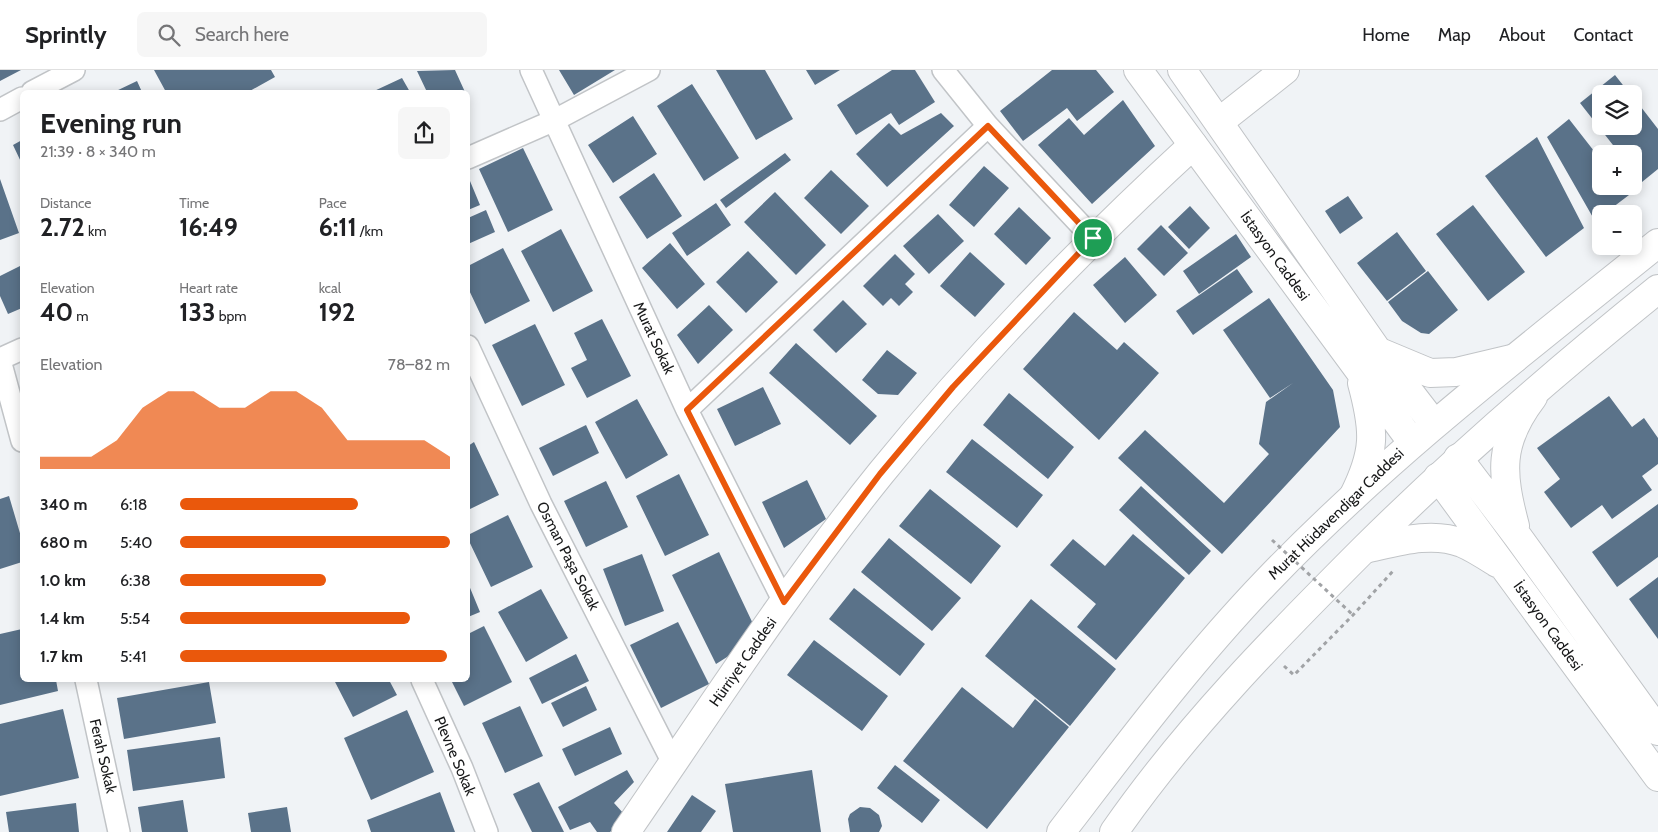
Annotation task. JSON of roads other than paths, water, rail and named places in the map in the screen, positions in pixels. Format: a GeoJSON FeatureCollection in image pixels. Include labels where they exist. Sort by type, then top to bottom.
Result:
{"type":"FeatureCollection","features":[{"type":"Feature","properties":{"kind":"main road","name":"İstasyon Caddesi"},"geometry":{"type":"LineString","coordinates":[[1138,70],[1658,776]]}},
{"type":"Feature","properties":{"kind":"main road","name":"İstasyon Caddesi"},"geometry":{"type":"LineString","coordinates":[[1182,70],[1377,350],[1518,537],[1658,732]]}},
{"type":"Feature","properties":{"kind":"main road","name":"Hürriyet Caddesi"},"geometry":{"type":"LineString","coordinates":[[626,832],[784,602],[880,474],[953,387],[1093,238],[1219,122],[1285,70]]}},
{"type":"Feature","properties":{"kind":"main road","name":"Murat Hüdavendigar Caddesi"},"geometry":{"type":"LineString","coordinates":[[1061,832],[1166,695],[1269,579],[1412,442],[1658,243]]}},
{"type":"Feature","properties":{"kind":"main road"},"geometry":{"type":"LineString","coordinates":[[1114,832],[1155,775],[1206,714],[1285,628],[1438,476],[1544,381],[1658,289]]}},
{"type":"Feature","properties":{"kind":"main road"},"geometry":{"type":"LineString","coordinates":[[1377,350],[1430,373],[1456,372],[1515,358]]}},
{"type":"Feature","properties":{"kind":"main road"},"geometry":{"type":"LineString","coordinates":[[1353,497],[1366,470],[1370,451],[1372,417],[1360,372]]}},
{"type":"Feature","properties":{"kind":"main road"},"geometry":{"type":"LineString","coordinates":[[1518,537],[1505,483],[1504,462],[1510,436],[1516,423],[1523,409],[1544,381]]}},
{"type":"Feature","properties":{"kind":"main road"},"geometry":{"type":"LineString","coordinates":[[1365,549],[1425,537],[1439,538],[1462,543],[1506,568]]}},
{"type":"Feature","properties":{"kind":"street"},"geometry":{"type":"LineString","coordinates":[[36,90],[74,70]]}},
{"type":"Feature","properties":{"kind":"street","name":"Murat Sokak"},"geometry":{"type":"LineString","coordinates":[[531,70],[687,410],[784,602]]}},
{"type":"Feature","properties":{"kind":"street"},"geometry":{"type":"LineString","coordinates":[[470,157],[554,120],[649,70]]}},
{"type":"Feature","properties":{"kind":"street"},"geometry":{"type":"LineString","coordinates":[[943,70],[988,126],[1093,238]]}},
{"type":"Feature","properties":{"kind":"street"},"geometry":{"type":"LineString","coordinates":[[0,110],[20,99]]}},
{"type":"Feature","properties":{"kind":"street"},"geometry":{"type":"LineString","coordinates":[[687,410],[988,126]]}},
{"type":"Feature","properties":{"kind":"street"},"geometry":{"type":"LineString","coordinates":[[20,350],[0,359],[20,434]]}},
{"type":"Feature","properties":{"kind":"street","name":"Osman Paşa Sokak"},"geometry":{"type":"LineString","coordinates":[[470,350],[542,504],[673,763]]}},
{"type":"Feature","properties":{"kind":"street","name":"Ferah Sokak"},"geometry":{"type":"LineString","coordinates":[[86,682],[119,832]]}},
{"type":"Feature","properties":{"kind":"street","name":"Plevne Sokak"},"geometry":{"type":"LineString","coordinates":[[423,682],[462,768],[487,832]]}}]}
